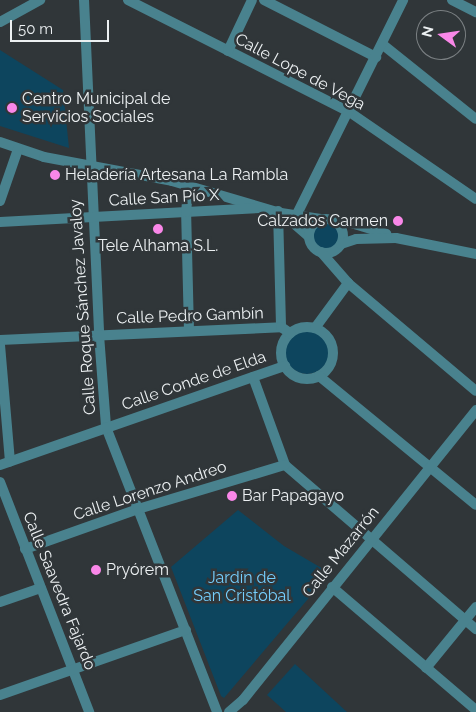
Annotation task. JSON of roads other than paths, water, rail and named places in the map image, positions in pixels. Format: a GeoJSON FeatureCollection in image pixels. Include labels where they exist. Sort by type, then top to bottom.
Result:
{"type":"FeatureCollection","features":[{"type":"Feature","properties":{"kind":"street"},"geometry":{"type":"LineString","coordinates":[[0,22],[40,0]]}},
{"type":"Feature","properties":{"kind":"street","name":"Calle Roque Sánchez Javaloy"},"geometry":{"type":"LineString","coordinates":[[84,0],[90,166],[106,427],[217,712]]}},
{"type":"Feature","properties":{"kind":"street","name":"Calle Lope de Vega"},"geometry":{"type":"LineString","coordinates":[[128,0],[348,111],[476,199]]}},
{"type":"Feature","properties":{"kind":"street"},"geometry":{"type":"LineString","coordinates":[[228,51],[252,0]]}},
{"type":"Feature","properties":{"kind":"street"},"geometry":{"type":"LineString","coordinates":[[264,0],[376,57]]}},
{"type":"Feature","properties":{"kind":"street"},"geometry":{"type":"LineString","coordinates":[[296,216],[403,0]]}},
{"type":"Feature","properties":{"kind":"street"},"geometry":{"type":"LineString","coordinates":[[452,0],[476,12]]}},
{"type":"Feature","properties":{"kind":"street"},"geometry":{"type":"LineString","coordinates":[[382,44],[476,119]]}},
{"type":"Feature","properties":{"kind":"street"},"geometry":{"type":"LineString","coordinates":[[0,142],[18,149],[90,166],[189,185],[296,216],[351,223],[396,238],[476,254]]}},
{"type":"Feature","properties":{"kind":"street"},"geometry":{"type":"LineString","coordinates":[[0,201],[18,149]]}},
{"type":"Feature","properties":{"kind":"street"},"geometry":{"type":"LineString","coordinates":[[189,185],[186,212],[189,331]]}},
{"type":"Feature","properties":{"kind":"street"},"geometry":{"type":"LineString","coordinates":[[276,210],[308,236],[312,246],[321,252],[347,281],[476,391]]}},
{"type":"Feature","properties":{"kind":"street"},"geometry":{"type":"LineString","coordinates":[[276,210],[281,327]]}},
{"type":"Feature","properties":{"kind":"street","name":"Calle San Pío X"},"geometry":{"type":"LineString","coordinates":[[0,222],[186,212],[276,210]]}},
{"type":"Feature","properties":{"kind":"street"},"geometry":{"type":"LineString","coordinates":[[308,236],[312,226],[320,219]]}},
{"type":"Feature","properties":{"kind":"street"},"geometry":{"type":"LineString","coordinates":[[315,328],[347,281],[339,246],[342,232],[336,222]]}},
{"type":"Feature","properties":{"kind":"street"},"geometry":{"type":"LineString","coordinates":[[321,252],[356,239],[396,238]]}},
{"type":"Feature","properties":{"kind":"street","name":"Calle Pedro Gambín"},"geometry":{"type":"LineString","coordinates":[[0,340],[281,327],[290,333]]}},
{"type":"Feature","properties":{"kind":"street"},"geometry":{"type":"LineString","coordinates":[[302,327],[315,328],[328,336],[333,350],[330,365],[319,376],[300,378],[285,366],[282,352],[290,333],[302,327]]}},
{"type":"Feature","properties":{"kind":"street"},"geometry":{"type":"LineString","coordinates":[[0,345],[5,463]]}},
{"type":"Feature","properties":{"kind":"street","name":"Calle Conde de Elda"},"geometry":{"type":"LineString","coordinates":[[5,463],[285,366]]}},
{"type":"Feature","properties":{"kind":"street"},"geometry":{"type":"LineString","coordinates":[[319,376],[476,505]]}},
{"type":"Feature","properties":{"kind":"street"},"geometry":{"type":"LineString","coordinates":[[253,377],[285,465],[476,629]]}},
{"type":"Feature","properties":{"kind":"street","name":"Calle Mazarrón"},"geometry":{"type":"LineString","coordinates":[[229,712],[243,700],[429,466],[476,410]]}},
{"type":"Feature","properties":{"kind":"street","name":"Calle Lorenzo Andreo"},"geometry":{"type":"LineString","coordinates":[[25,549],[138,509],[285,465]]}},
{"type":"Feature","properties":{"kind":"street","name":"Calle Saavedra Fajardo"},"geometry":{"type":"LineString","coordinates":[[0,482],[40,588],[75,668],[89,712]]}},
{"type":"Feature","properties":{"kind":"street"},"geometry":{"type":"LineString","coordinates":[[332,587],[476,710]]}},
{"type":"Feature","properties":{"kind":"street"},"geometry":{"type":"LineString","coordinates":[[0,602],[40,588]]}},
{"type":"Feature","properties":{"kind":"street"},"geometry":{"type":"LineString","coordinates":[[426,668],[476,607]]}},
{"type":"Feature","properties":{"kind":"street"},"geometry":{"type":"LineString","coordinates":[[0,695],[186,630]]}},
{"type":"Feature","properties":{"kind":"place","name":"Centro Municipal de Servicios Sociales"},"geometry":{"type":"Point","coordinates":[12,108]}},
{"type":"Feature","properties":{"kind":"place","name":"Heladería Artesana La Rambla"},"geometry":{"type":"Point","coordinates":[55,175]}},
{"type":"Feature","properties":{"kind":"place","name":"Calzados Carmen"},"geometry":{"type":"Point","coordinates":[398,221]}},
{"type":"Feature","properties":{"kind":"place","name":"Tele Alhama S.L."},"geometry":{"type":"Point","coordinates":[158,229]}},
{"type":"Feature","properties":{"kind":"place","name":"Bar Papagayo"},"geometry":{"type":"Point","coordinates":[232,496]}},
{"type":"Feature","properties":{"kind":"place","name":"Pryórem"},"geometry":{"type":"Point","coordinates":[96,570]}},
{"type":"Feature","properties":{"kind":"park label","name":"Jardín de San Cristóbal"},"geometry":{"type":"Point","coordinates":[242,587]}}]}
